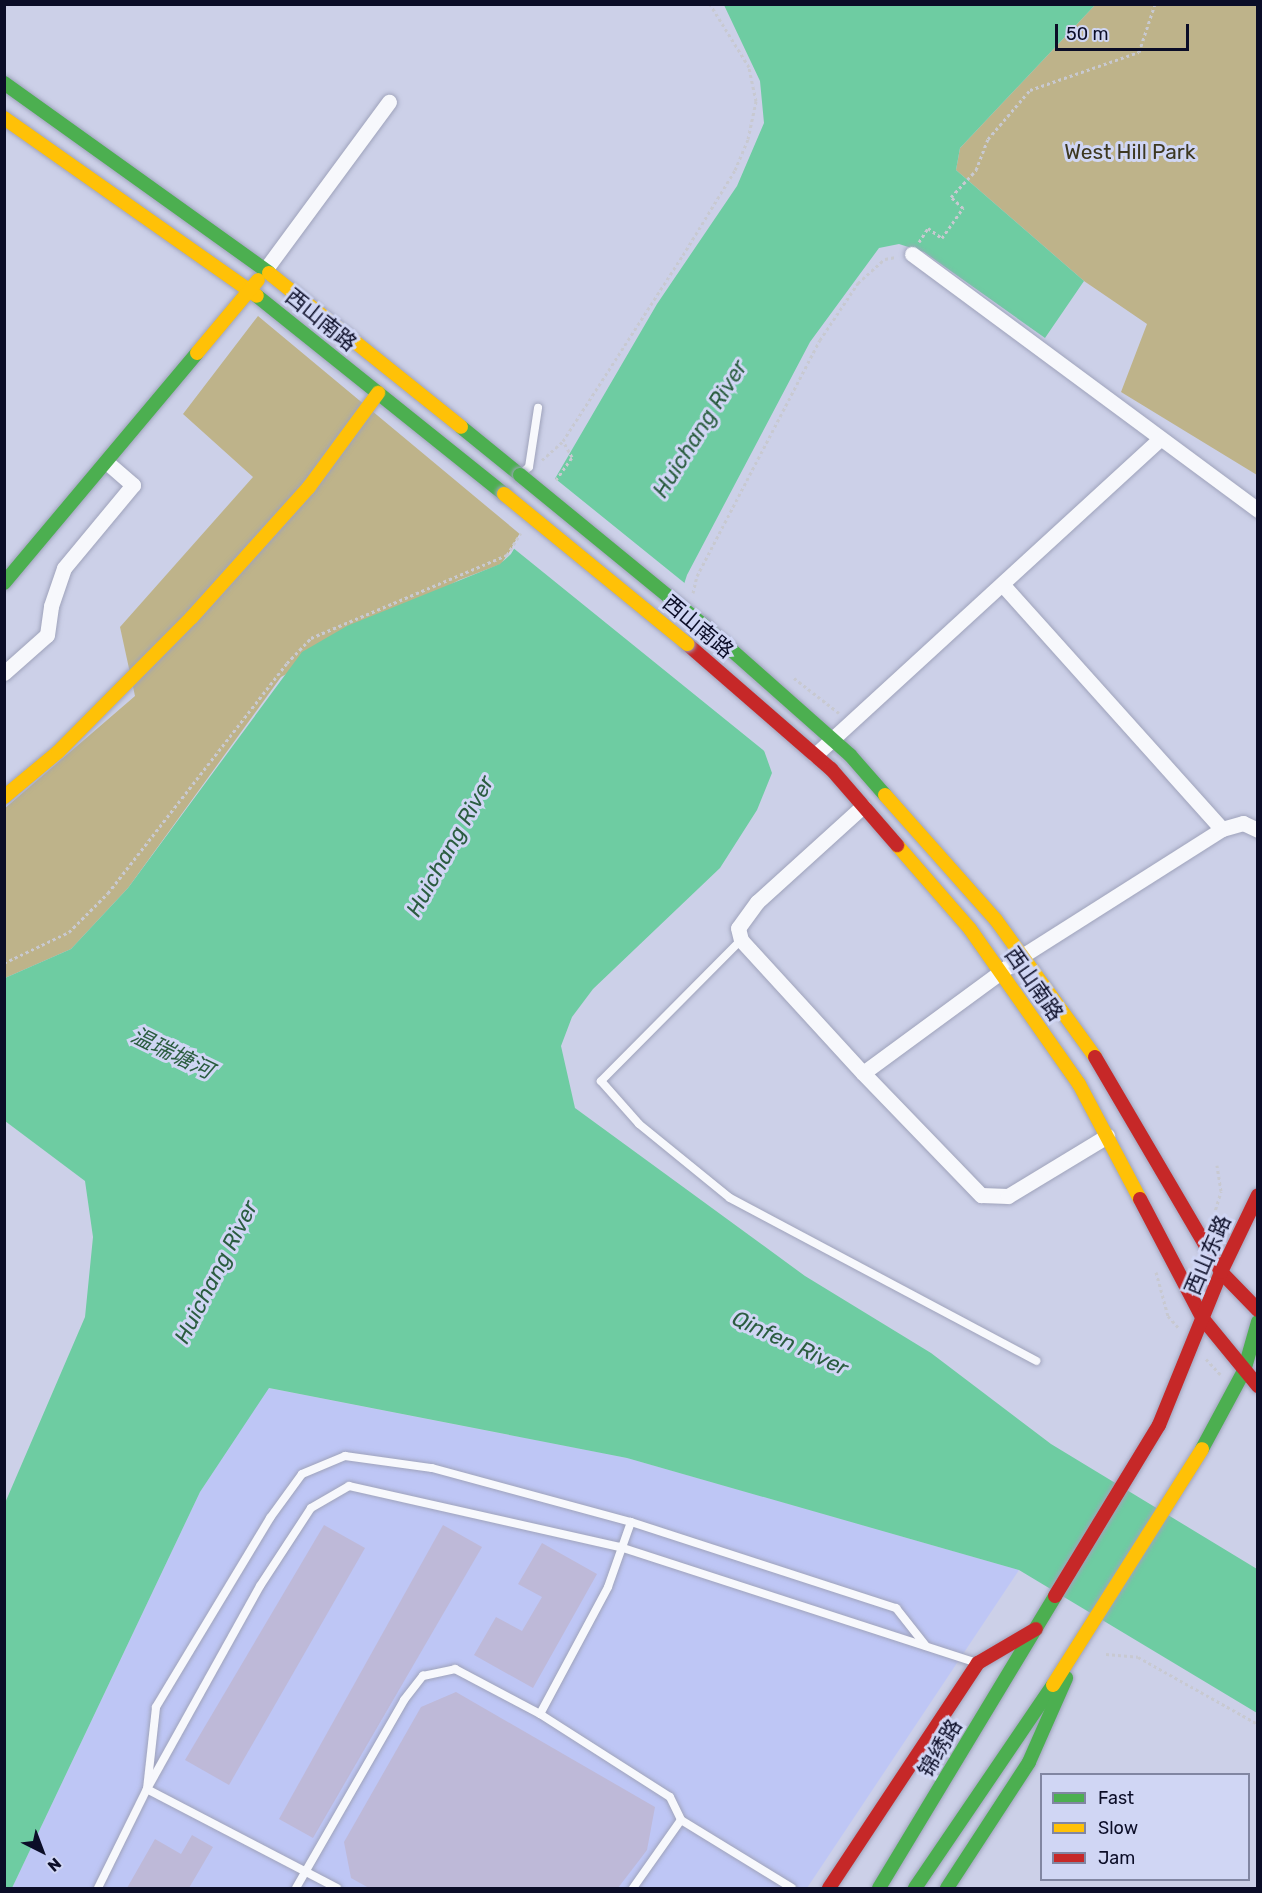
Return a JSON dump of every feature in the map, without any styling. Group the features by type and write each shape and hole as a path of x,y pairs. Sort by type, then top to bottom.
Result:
{"main road":[{"name":"西山南路","path":"4,83 265,270 524,471 832,739 988,912 1022,956 1098,1060 1221,1272 1257,1310"},
{"name":"西山南路","path":"4,118 250,290 687,644 815,755 970,928 1079,1084 1203,1319"},
{"path":"4,583 265,270"},
{"path":"4,796 58,752 192,617 309,487 378,393"},
{"name":"西山东路","path":"1257,1195 1221,1272 1203,1319 1257,1386"},
{"name":"锦绣路","path":"879,1888 1159,1425 1203,1319"},
{"path":"915,1888 1082,1642 1191,1470 1244,1371 1257,1322"},
{"path":"829,1888 978,1663 1037,1629"},
{"path":"947,1888 1029,1762 1082,1642"}],"street":[{"path":"265,270 389,102"},
{"path":"912,254 1257,510"},
{"path":"815,755 1161,439"},
{"path":"4,673 47,635 51,606 64,568 133,484 107,462"},
{"path":"1002,584 1222,829"},
{"path":"863,806 757,902 738,928 741,940 863,1073 981,1195 1008,1196 1107,1136"},
{"path":"863,1073 1022,956 1222,829 1243,823 1257,830"}],"lane":[{"path":"524,471 537,408"},
{"path":"741,940 601,1081 639,1125 730,1198 1036,1361"},
{"path":"147,1789 156,1707 270,1518 302,1474 345,1456 421,1467 631,1521 896,1608 926,1646"},
{"path":"98,1888 147,1789 260,1586 311,1508 349,1486 620,1547 978,1663"},
{"path":"540,1714 608,1587 620,1547 631,1521"},
{"path":"296,1888 404,1700 423,1676 455,1669 540,1714 670,1797 681,1820 792,1888"},
{"path":"147,1789 337,1888"},
{"path":"633,1888 681,1820"}],"path":[{"path":"563,441 572,457 554,487 524,471 548,456 563,441 735,170 748,139 756,101 749,67 710,4"},
{"path":"683,589 692,597 697,576 820,340 858,283 885,259 912,254 928,228 942,238 963,208 951,197 976,170 988,140 1030,90 1139,52 1155,4"},
{"path":"4,963 69,932 108,893 287,663 311,638 507,555 526,526"},
{"path":"785,670 849,722"},
{"path":"1216,1216 1221,1191 1217,1165"},
{"path":"1106,1654 1138,1658 1257,1724"}],"shaded area":[{"path":"268,1388 627,1458 1019,1570 807,1888 12,1888 200,1492"}],"green space":[{"name":"West Hill Park","path":"1095,5 1257,5 1257,475 1121,392 1147,324 1084,281 956,170 960,148"},
{"path":"258,316 521,535 501,564 459,580 281,677 128,888 71,949 5,978 4,809 135,696 120,627 253,477 183,414"}],"water":[{"path":"724,5 1095,5 960,148 956,170 1084,281 1045,338 924,252 899,244 879,248 810,342 687,575 674,615 675,644 692,680 761,742 772,773 757,810 720,868 593,989 572,1017 561,1046 575,1108 805,1276 931,1353 1051,1444 1257,1569 1257,1713 1019,1570 627,1458 269,1388 200,1492 12,1888 5,1888 5,1503 85,1317 93,1237 85,1181 5,1121 5,978 71,949 128,888 302,652 347,626 500,564 511,554 657,304 737,186 764,123 760,81"}],"pier":[{"path":"552,476 687,585 677,616 678,644 695,678 729,704 763,740 768,754 512,547"}],"building":[{"path":"324,1525 365,1548 229,1785 185,1760"},
{"path":"443,1525 482,1547 313,1838 279,1819"},
{"path":"542,1543 597,1574 533,1688 474,1655 496,1617 522,1631 542,1597 518,1584"},
{"path":"456,1692 655,1807 647,1850 618,1888 369,1888 351,1878 344,1842 421,1707"},
{"path":"192,1835 213,1847 189,1888 127,1888 155,1839 181,1854"}],"traffic: fast":[{"path":"4,83 269,273"},
{"path":"257,296 504,494"},
{"path":"4,583 197,353"},
{"path":"461,427 520,475"},
{"path":"520,475 703,625"},
{"path":"703,625 850,755 885,795"},
{"path":"1202,1449 1244,1371 1258,1322"},
{"path":"879,1888 1055,1596"},
{"path":"947,1888 1029,1762 1066,1678"},
{"path":"915,1888 1053,1685"}],"traffic: slow":[{"path":"4,118 257,296"},
{"path":"269,273 461,427"},
{"path":"197,353 258,280"},
{"path":"4,797 58,752 192,617 309,487 378,393"},
{"path":"504,494 687,644"},
{"path":"885,795 996,920 1095,1057"},
{"path":"897,845 970,929 1079,1084 1140,1199"},
{"path":"1053,1685 1202,1449"}],"traffic: jam":[{"path":"687,644 831,769 897,845"},
{"path":"1095,1057 1221,1272 1258,1310"},
{"path":"1055,1596 1159,1425 1221,1272 1258,1195"},
{"path":"1140,1199 1203,1319 1258,1386"},
{"path":"829,1888 978,1663 1036,1629"}],"water label":[{"name":"Huichang River","path":"700,429"},
{"name":"Huichang River","path":"450,846"},
{"name":"温瑞塘河","path":"172,1053"},
{"name":"Huichang River","path":"216,1272"},
{"name":"Qinfen River","path":"790,1343"}]}
